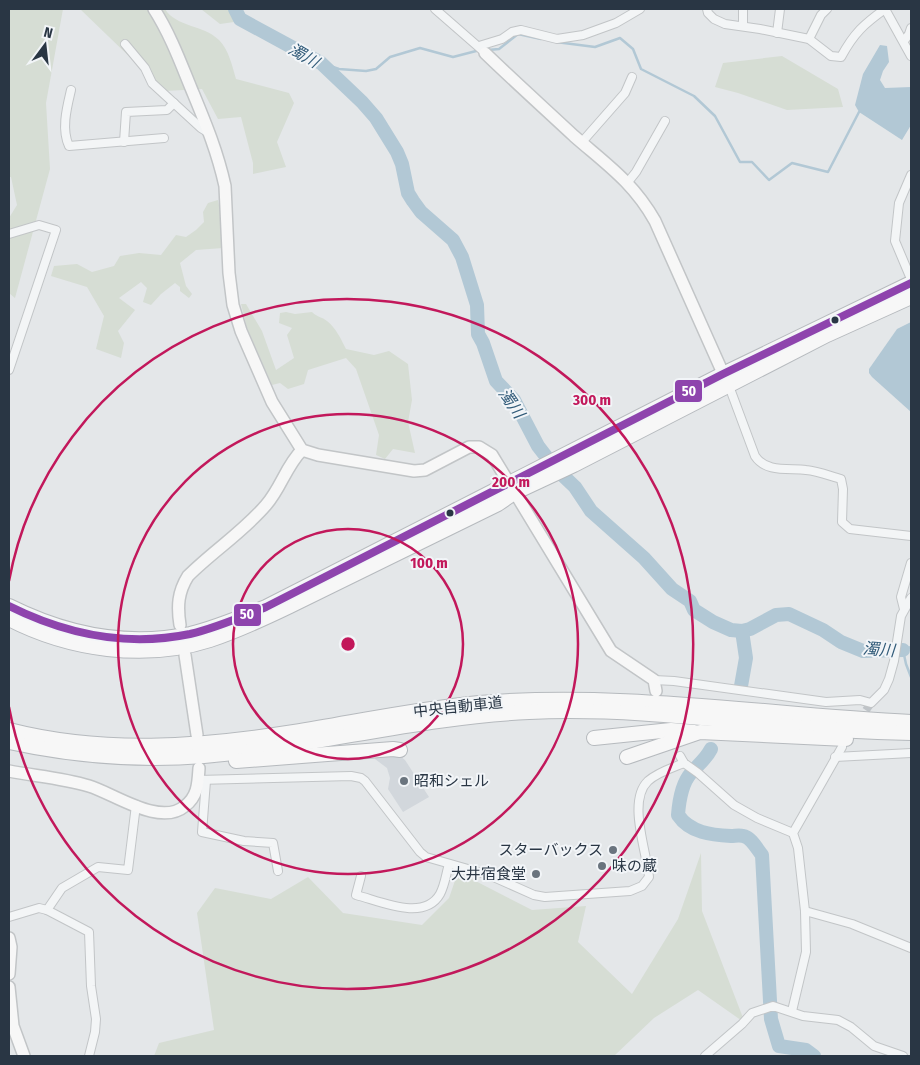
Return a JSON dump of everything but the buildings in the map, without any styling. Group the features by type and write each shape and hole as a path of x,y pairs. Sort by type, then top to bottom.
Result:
{"highway":[{"path":"9,606 51,624 77,632 131,640 189,634 222,625 266,607 571,460 911,281"},
{"path":"726,380 911,297"},
{"path":"9,619 51,636 109,649 158,650 209,640 266,618 498,504 512,489"},
{"name":"中央自動車道","path":"9,730 70,742 168,747 294,732 478,703 582,700 695,706 911,722"},
{"name":"中央自動車道","path":"9,742 30,747 117,758 169,758 204,756 427,721 509,713 565,711 636,713 790,726 911,733"},
{"path":"594,738 671,730 775,737 911,740"},
{"path":"627,756 700,732"},
{"path":"30,747 51,758 78,762 164,765 400,750"}],"street":[{"path":"154,9 174,45 210,134 225,186 229,273 233,305 241,332 272,402 302,450 318,455 414,471 425,470 469,447 479,447 492,454 611,651 655,685 674,681 826,702 860,700 871,703 884,690 889,679 901,616 911,598"},
{"path":"435,9 628,182 644,202 655,221 726,380 758,460 774,467 807,470 841,479 843,489 842,522 850,529 911,536"},
{"path":"481,49 512,32 521,30 557,39 583,35 616,23 640,9"},
{"path":"707,9 714,19 725,24 809,40 831,56 841,56 850,41 865,24 885,9 911,56"},
{"path":"743,9 743,26"},
{"path":"777,33 780,9"},
{"path":"809,40 821,15 827,9"},
{"path":"904,41 911,28"},
{"path":"125,44 145,68 152,83 210,134"},
{"path":"582,142 625,93 632,78"},
{"path":"71,90 66,110 65,138 69,146 164,138"},
{"path":"124,142 126,112 167,110 174,103"},
{"path":"628,182 636,172 665,121"},
{"path":"911,174 899,203 895,241 911,281"},
{"path":"9,234 39,225 56,230 9,370"},
{"path":"180,625 179,595 181,587 188,576 256,517 269,501 294,458 302,450"},
{"path":"904,609 901,596 911,563"},
{"path":"185,655 197,735"},
{"path":"792,1012 806,952 805,911 798,848 793,833 842,747"},
{"path":"835,757 911,753"},
{"path":"202,781 352,776 361,778 371,788 420,852 432,860 489,875 527,893 539,896 630,891 642,886 649,877 641,832 639,798 648,782 682,760 734,805 757,818 793,833"},
{"path":"198,768 202,781 202,832 244,841 273,843 278,871"},
{"path":"9,771 84,784 161,814 179,811 194,798 202,781"},
{"path":"47,910 62,888 98,867 128,870 136,805"},
{"path":"361,876 356,895 407,908 418,908 434,902 439,895 443,888 449,864"},
{"path":"9,917 39,908 47,910 89,932 91,986 96,1019 89,1056"},
{"path":"805,911 852,924 911,948"},
{"path":"9,938 11,948 9,974"},
{"path":"9,986 13,1026 24,1056"},
{"path":"705,1056 752,1013 773,1006 810,1017 838,1020 851,1027 874,1046 903,1056"}],"shaded area":[{"path":"9,9 63,9 46,103 50,169 15,298 9,293 9,218 17,205 11,177 9,177"},
{"path":"80,9 165,9 176,19 206,31 219,40 228,53 236,79 289,93 294,103 277,142 286,167 253,174 253,163 241,117 218,119 202,89 165,91"},
{"path":"201,9 230,9 234,22 220,24"},
{"path":"782,56 838,89 843,107 787,110 715,87 723,63"},
{"path":"218,200 222,221 223,248 196,250 180,263 186,286 192,294 189,298 180,291 180,287 175,283 151,305 143,302 147,288 141,282 119,298 135,310 118,331 124,343 121,358 96,349 104,316 87,287 51,276 54,266 77,264 92,272 114,266 120,256 139,253 161,255 176,235 186,237 196,230 204,222 203,212 208,203"},
{"path":"241,304 246,304 262,331 276,370 294,358 287,335 292,328 279,323 280,313 286,312 295,314 312,312 325,320 336,330 346,349 374,355 389,351 408,364 412,400 408,422 415,453 393,449 385,459 376,455 379,435 356,369 346,358 308,370 304,384 288,389 280,383 272,385 247,328"},
{"name":"昭和シェル","path":"374,754 397,754 405,760 429,797 403,812 388,789 390,778 387,768 375,759"},
{"path":"701,853 702,911 745,1023 698,990 654,1018 614,1056 154,1056 159,1043 214,1030 197,913 215,888 271,899 308,877 343,913 422,925 449,898 458,872 532,910 586,906 578,942 632,994 678,919"}],"water":[{"path":"880,45 887,46 889,62 880,80 885,88 911,87 911,125 902,140 859,112 855,105 863,74"},
{"path":"911,322 911,412 872,377 869,369 897,329"}],"waterway":[{"name":"濁川","path":"235,9 240,19 321,63 376,118 397,152 402,164 408,193 421,212 453,240 462,257 477,305 478,334 496,381 514,400 538,446 555,468 575,487 591,511 644,558 672,589 690,601 694,610 713,622 731,630 742,631 750,629 776,615 789,614 823,630 841,642 863,651 903,650"},
{"path":"488,50 499,49 518,34 541,39"},
{"path":"556,42 595,47 620,38 633,49 641,69 694,96 715,116 740,162 752,162 769,180 792,163 828,172 859,112"},
{"path":"321,63 339,69 366,71 376,69 390,57 420,48 453,57 480,50"},
{"path":"741,686 746,658 742,631"},
{"path":"911,647 903,650 911,677"},
{"path":"711,749 685,782 678,815 689,826 702,832 746,837 762,855 771,1019 779,1046 806,1050 814,1056"}],"tunnel":[{"path":"859,720 871,703"}],"transit line":[{"name":"50","path":"9,606 52,624 74,631 97,635 143,639 166,638 200,632 266,607 723,374 911,283"}],"place":[{"name":"昭和シェル","path":"404,781"},
{"name":"スターバックス","path":"613,850"},
{"name":"味の蔵","path":"602,866"},
{"name":"大井宿食堂","path":"536,874"}]}
